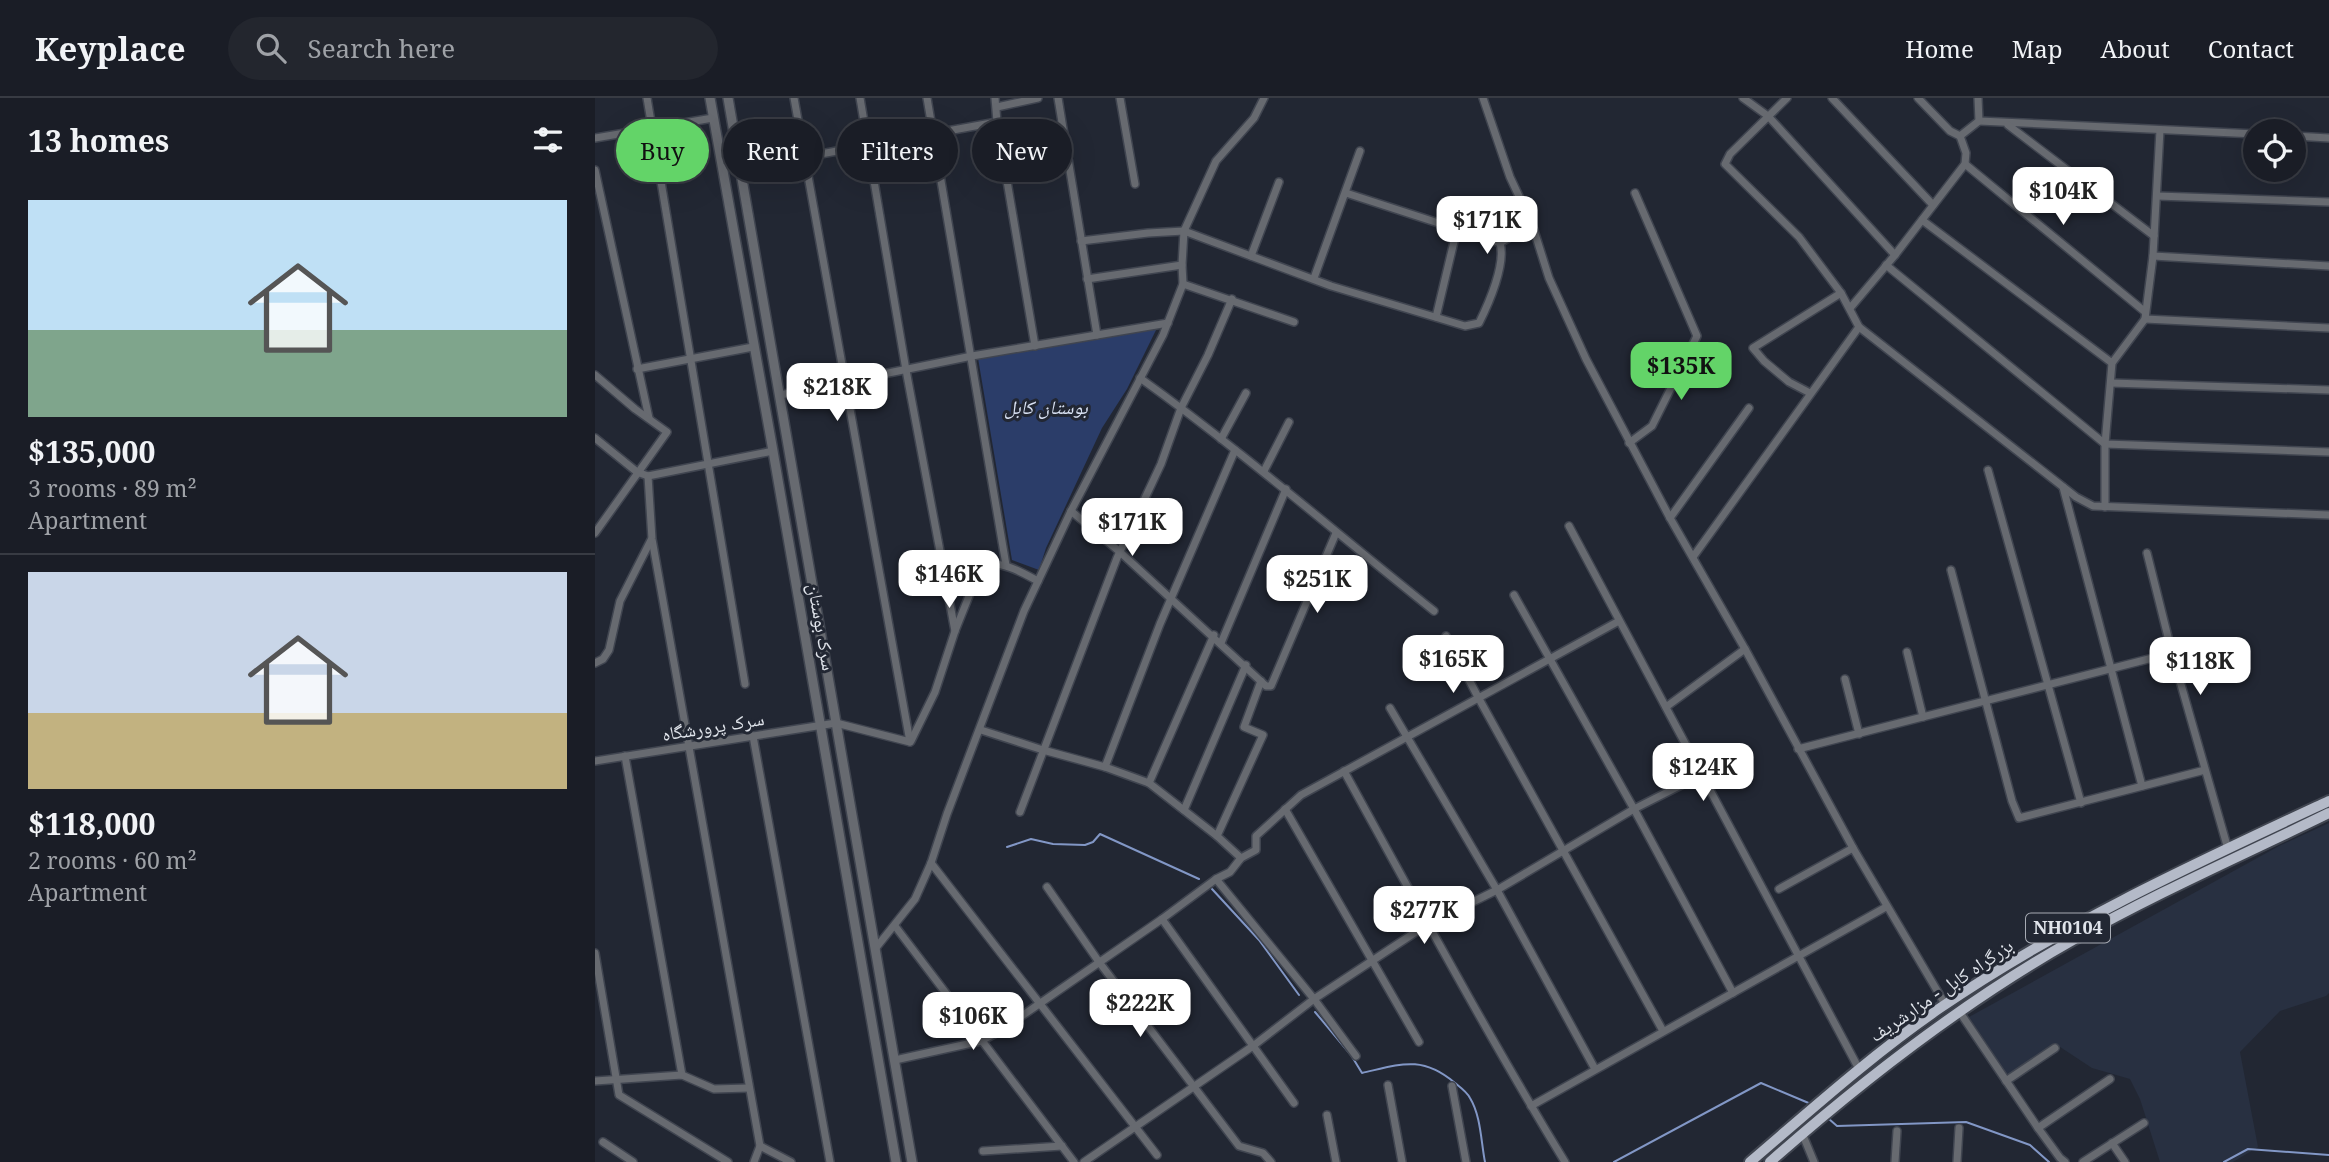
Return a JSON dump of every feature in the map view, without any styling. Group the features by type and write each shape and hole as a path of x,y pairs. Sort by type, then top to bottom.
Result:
{"highway":[{"name":"بزرگراه کابل - مزارشریف","path":"1750,1162 1862,1066 1941,1007 2058,934 2178,885 2329,801"},
{"name":"بزرگراه کابل - مزارشریف","path":"1802,1133 1944,1021 2124,907 2228,849 2329,813"},
{"path":"1941,1007 1944,1021"},
{"path":"1862,1066 1874,1074"},
{"name":"NH0104","path":"1770,1162 1802,1133"}],"street":[{"path":"646,98 651,119"},
{"name":"سرک بوستان","path":"710,98 896,1162"},
{"name":"سرک بوستان","path":"728,98 912,1162"},
{"path":"794,98 798,119"},
{"path":"860,98 863,119"},
{"path":"927,98 931,119"},
{"path":"996,102 1038,98"},
{"path":"1058,98 1097,335"},
{"path":"1120,98 1135,184"},
{"path":"875,949 915,899 1038,581 1168,323 1183,284 1181,265 1184,231 1216,161 1254,118 1264,98"},
{"path":"1483,98 1510,177 1532,224 1549,278 1586,359 1670,518 1941,1007"},
{"path":"1743,98 1767,116 1895,255"},
{"path":"1787,98 1730,155 1725,164 1799,237 1842,293 1859,327 2075,498 2093,506 2105,507 2329,515"},
{"path":"1832,98 1933,205"},
{"path":"1851,307 1965,164 1966,153 1960,136 1950,131 1918,98"},
{"path":"1978,98 1979,121"},
{"path":"708,119 713,118"},
{"path":"1960,136 1979,121 2243,133"},
{"path":"2008,124 2154,236"},
{"path":"2105,507 2105,444 2112,363 2145,315 2153,256 2160,130"},
{"path":"595,138 616,135"},
{"path":"2306,137 2329,138"},
{"path":"1314,278 1360,152"},
{"path":"1965,164 2145,315 2329,328"},
{"path":"595,170 649,418"},
{"path":"662,182 745,684"},
{"path":"808,182 910,742"},
{"path":"874,182 955,631"},
{"path":"942,182 1006,565"},
{"path":"1007,182 1035,346"},
{"path":"1251,256 1279,182"},
{"path":"1346,193 1500,243 1532,224"},
{"path":"1629,443 1652,426 1697,336 1636,193"},
{"path":"2157,196 2329,202"},
{"path":"1922,220 2112,363"},
{"path":"1436,317 1457,229"},
{"path":"1081,241 1184,231 1314,278 1465,326 1479,323 1489,302 1501,253 1500,243"},
{"path":"2153,256 2329,266"},
{"path":"1087,279 1181,265"},
{"path":"1887,265 2105,444 2329,452"},
{"path":"1183,284 1294,322"},
{"path":"1810,394 1789,382 1753,348 1842,293"},
{"path":"1020,812 1120,552 1161,464 1181,408 1232,299"},
{"path":"781,395 972,356 1168,323"},
{"path":"1693,557 1859,327"},
{"path":"637,369 753,347"},
{"path":"595,375 667,432 596,528"},
{"path":"1140,378 1264,471 1434,611"},
{"path":"761,382 778,379"},
{"path":"2111,383 2329,390"},
{"path":"1221,439 1246,393"},
{"path":"1670,518 1749,408"},
{"path":"1264,471 1289,422"},
{"path":"595,438 637,472 648,476 773,451"},
{"path":"1105,767 1160,624 1235,450"},
{"path":"1988,470 2081,803"},
{"path":"648,476 652,539 760,1146 754,1162"},
{"path":"2063,486 2142,786"},
{"path":"1221,643 1286,489"},
{"path":"1071,511 1214,635 1266,685 1271,686 1336,533"},
{"path":"1569,526 1800,957 1862,1066"},
{"path":"595,663 610,650 619,601 652,539"},
{"path":"2147,553 2172,653 2228,849"},
{"path":"910,742 935,692 979,571 985,564 1006,565 1038,581"},
{"path":"1951,570 2019,818 2205,770"},
{"path":"1514,595 1733,993"},
{"path":"895,1060 981,1041 1000,1031 1216,879 1230,872 1241,858 1256,850 1256,836 1301,795 1619,621"},
{"path":"1149,783 1214,635"},
{"path":"1446,636 1663,1031"},
{"path":"1666,707 1745,649"},
{"path":"1907,652 1923,717"},
{"path":"1798,749 2046,683 2172,653"},
{"path":"1184,810 1246,665"},
{"path":"1845,679 1859,733"},
{"path":"1217,836 1263,735 1244,727 1262,681"},
{"path":"1391,708 1497,890 1595,1069"},
{"path":"836,723 910,742"},
{"name":"سرک پرورشگاه","path":"595,761 836,723"},
{"path":"981,730 1149,783 1241,858"},
{"path":"753,736 830,1162"},
{"path":"625,756 682,1075"},
{"path":"1344,771 1428,925 1565,1162"},
{"path":"1084,1162 1253,1046 1314,999 1428,925 1497,890 1634,809 1703,774"},
{"path":"1285,809 1419,1042"},
{"path":"1779,889 1853,848"},
{"path":"931,863 1157,1155"},
{"path":"1216,879 1314,999 1356,1056"},
{"path":"1047,887 1099,962 1239,1146 1263,1153 1271,1162"},
{"path":"1531,1106 1885,907"},
{"path":"1162,919 1294,1103"},
{"path":"895,926 1074,1162"},
{"path":"595,953 619,1096 729,1162"},
{"path":"1959,1012 2038,1128 2065,1162"},
{"path":"2006,1081 2055,1048"},
{"path":"595,1081 682,1075 714,1089 749,1088"},
{"path":"2038,1128 2110,1079"},
{"path":"1388,1085 1402,1162"},
{"path":"1452,1086 1466,1162"},
{"path":"1327,1115 1336,1162"},
{"path":"2084,1162 2144,1123"},
{"path":"1957,1162 1959,1128"},
{"path":"1895,1162 1897,1131"},
{"path":"1802,1133 1814,1162"},
{"path":"603,1142 633,1162"},
{"path":"2112,1143 2126,1162"},
{"path":"760,1146 791,1162"},
{"path":"983,1152 1062,1146"}],"shaded area":[{"path":"2329,823 2329,993 2280,1011 2240,1052 2258,1147 2233,1162 2160,1162 2140,1099 2130,1079 2092,1068 2054,1043 2009,1078 1969,1017 2279,846"}],"green space":[{"name":"بوستان کابل","path":"1158,326 1127,389 1102,428 1046,548 1039,570 1012,560 978,358"}],"waterway":[{"path":"1007,847 1031,839 1053,844 1085,845 1093,842 1100,834 1199,879"},
{"path":"1212,889 1259,940 1299,995"},
{"path":"1315,1012 1351,1055 1362,1073 1400,1065 1421,1065 1443,1074 1463,1090 1470,1098 1476,1113 1485,1162"},
{"path":"1614,1162 1761,1083 1811,1104"},
{"path":"1829,1119 1837,1126 1966,1122 2030,1145 2049,1162"},
{"path":"2224,1162 2248,1149 2329,1155"}]}
